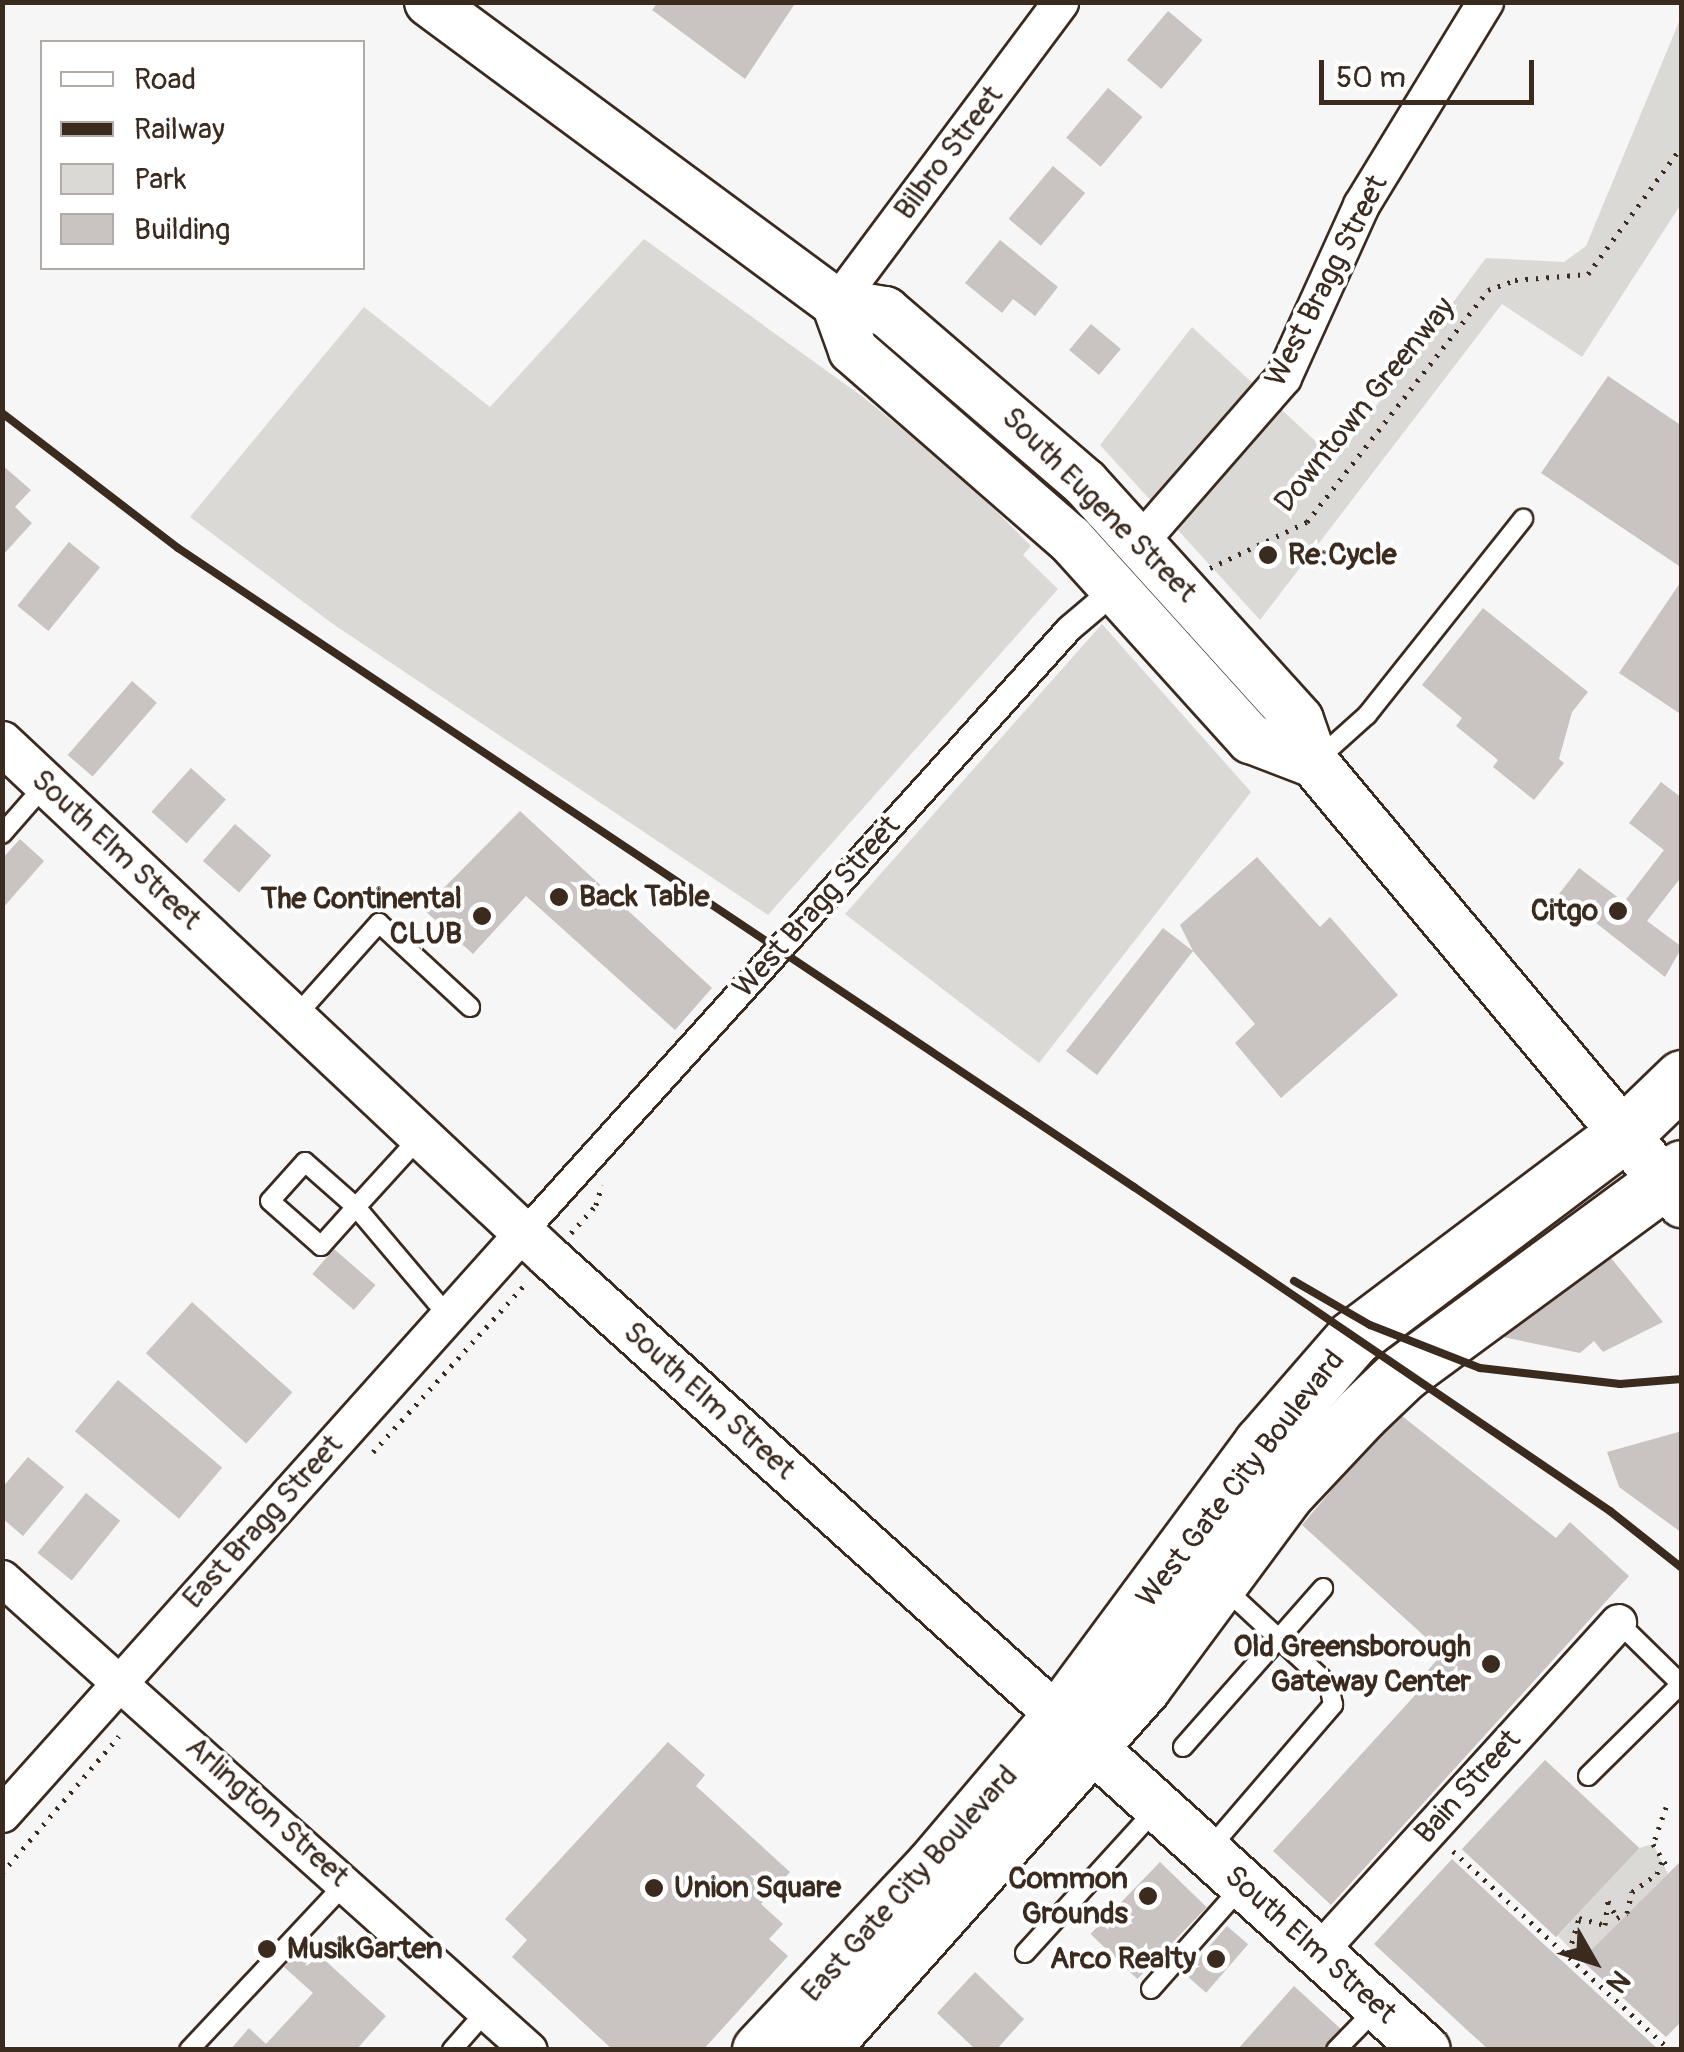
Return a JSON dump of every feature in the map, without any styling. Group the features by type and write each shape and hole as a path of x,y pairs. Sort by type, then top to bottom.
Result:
{"main road":[{"name":"South Eugene Street","path":"429,2 836,303 885,311 1021,424 1141,540 1299,720 1314,763 1625,1133 1676,1184"},
{"name":"South Eugene Street","path":"836,303 853,350 1000,472 1116,588 1251,739 1314,763"},
{"name":"West Gate City Boulevard","path":"1075,1732 1228,1486 1353,1338 1625,1133 1682,1078"},
{"name":"West Gate City Boulevard","path":"1075,1732 1218,1584 1285,1494 1403,1373 1676,1184"},
{"name":"South Elm Street","path":"1075,1732 1426,2050"},
{"name":"East Gate City Boulevard","path":"760,2050 932,1867 1075,1732"},
{"name":"East Gate City Boulevard","path":"819,2050 1075,1732"}],"street":[{"name":"Bilbro Street","path":"836,303 1060,2"},
{"name":"West Bragg Street","path":"1141,540 1284,377 1360,205 1485,2"},
{"name":"West Bragg Street","path":"524,1232 1069,628 1116,588"},
{"name":"South Elm Street","path":"2,743 524,1232 1075,1732"},
{"name":"East Bragg Street","path":"2,1814 524,1232"},
{"name":"Arlington Street","path":"2,1578 488,2009 529,2050"},
{"name":"Bain Street","path":"1318,1952 1618,1622"}],"lane":[{"path":"1314,763 1367,715 1523,518"},
{"path":"2,834 46,784"},
{"path":"294,1017 379,923 470,1007"},
{"path":"421,1136 356,1207 321,1246 270,1202 305,1162 356,1207 448,1316"},
{"path":"1207,1852 1333,1705 1329,1684 1218,1584"},
{"path":"1183,1748 1323,1588"},
{"path":"1588,1776 1681,1684 1618,1622"},
{"path":"1025,1953 1158,1807"},
{"path":"189,2050 346,1882"},
{"path":"1151,1988 1243,1884"},
{"path":"1336,2050 1378,2006"},
{"path":"452,2050 488,2009"}],"path":[{"name":"Downtown Greenway","path":"1186,591 1224,557 1281,539 1307,522 1488,290 1515,280 1588,274 1682,146"},
{"path":"1666,1806 1653,1831 1662,1861 1670,1870"},
{"path":"1453,1851 1569,1953 1670,2050"},
{"path":"1569,1953 1578,1918 1606,1925 1608,1902 1617,1918 1627,1914 1632,1892 1657,1874 1662,1861"}],"green space":[{"path":"1681,17 1681,204 1582,357 1502,304 1260,620 1100,445 1192,327 1336,460 1486,258 1564,262 1586,246"},
{"path":"644,239 863,397 963,478 1031,546 1023,555 1058,589 768,915 333,624 190,517 364,307 490,407"},
{"path":"1102,624 1251,792 1039,1063 845,914"},
{"path":"1653,1844 1668,1874 1581,1960 1558,1936 1639,1848"}],"building":[{"path":"658,2 796,2 745,79 652,10"},
{"path":"1168,11 1202,40 1161,89 1127,60"},
{"path":"1108,88 1142,117 1101,167 1066,138"},
{"path":"1053,166 1085,193 1041,246 1009,219"},
{"path":"1000,240 1058,287 1035,316 1013,299 1002,313 965,283"},
{"path":"1091,324 1121,349 1099,375 1069,350"},
{"path":"1608,376 1682,426 1682,568 1541,473"},
{"path":"2,465 31,490 15,507 32,523 2,556"},
{"path":"69,542 100,567 48,631 17,606"},
{"path":"1682,580 1682,715 1619,673"},
{"path":"1483,608 1588,692 1572,712 1559,759 1564,763 1534,800 1493,767 1498,760 1456,726 1462,718 1422,685"},
{"path":"132,681 157,703 93,777 68,755"},
{"path":"191,768 226,799 186,843 152,812"},
{"name":"Citgo","path":"1661,782 1682,798 1682,876 1647,921 1682,947 1665,977 1559,894 1579,868 1624,902 1664,850 1629,823"},
{"path":"520,811 712,988 675,1030 526,896 473,954 423,909"},
{"path":"235,824 271,855 239,892 203,861"},
{"path":"20,839 44,861 2,909 2,859"},
{"path":"1257,857 1320,927 1330,917 1398,995 1281,1098 1235,1043 1255,1024 1193,951 1180,925"},
{"path":"1163,928 1193,951 1097,1075 1066,1051"},
{"path":"334,1249 376,1285 354,1310 312,1274"},
{"path":"1607,1253 1663,1322 1603,1352 1594,1341 1580,1353 1498,1336"},
{"path":"192,1302 292,1392 246,1444 146,1353"},
{"path":"118,1380 222,1467 179,1519 75,1431"},
{"name":"Old Greensborough Gateway Center","path":"1397,1412 1556,1538 1570,1522 1629,1576 1331,1905 1273,1851 1428,1681 1423,1676 1443,1653 1302,1525"},
{"path":"1682,1431 1682,1533 1619,1487 1607,1452"},
{"path":"28,1457 64,1487 23,1536 2,1518 2,1488"},
{"path":"86,1493 120,1521 72,1581 38,1553"},
{"name":"Union Square","path":"668,1742 705,1775 696,1786 790,1872 761,1904 783,1924 769,1939 788,1956 703,2050 613,2050 512,1957 527,1940 505,1919"},
{"path":"1545,1760 1639,1848 1556,1937 1462,1849"},
{"path":"1452,1859 1659,2050 1489,2050 1467,2030 1374,1944"},
{"path":"1682,1860 1682,2021 1666,2037 1581,1960"},
{"path":"1160,1862 1207,1907 1137,1979 1091,1934"},
{"name":"Arco Realty","path":"1227,1926 1248,1944 1206,1993 1185,1974"},
{"name":"MusikGarten","path":"306,1943 386,2016 356,2050 230,2050 249,2028 266,2044 313,1993 284,1967"},
{"path":"975,1972 1024,2019 996,2050 976,2050 937,2013"},
{"path":"1294,1986 1343,2031 1326,2050 1237,2050"}],"railway":[{"path":"2,413 178,548 1134,1187 1610,1511 1682,1568"},
{"path":"1294,1281 1370,1325 1480,1368 1620,1384 1682,1379"}],"place":[{"name":"Re:Cycle","path":"1268,555"},
{"name":"Back Table","path":"559,897"},
{"name":"Citgo","path":"1618,911"},
{"name":"The Continental CLUB","path":"482,916"},
{"name":"Old Greensborough Gateway Center","path":"1491,1664"},
{"name":"Union Square","path":"654,1888"},
{"name":"Common Grounds","path":"1148,1896"},
{"name":"MusikGarten","path":"267,1949"},
{"name":"Arco Realty","path":"1216,1959"}]}
